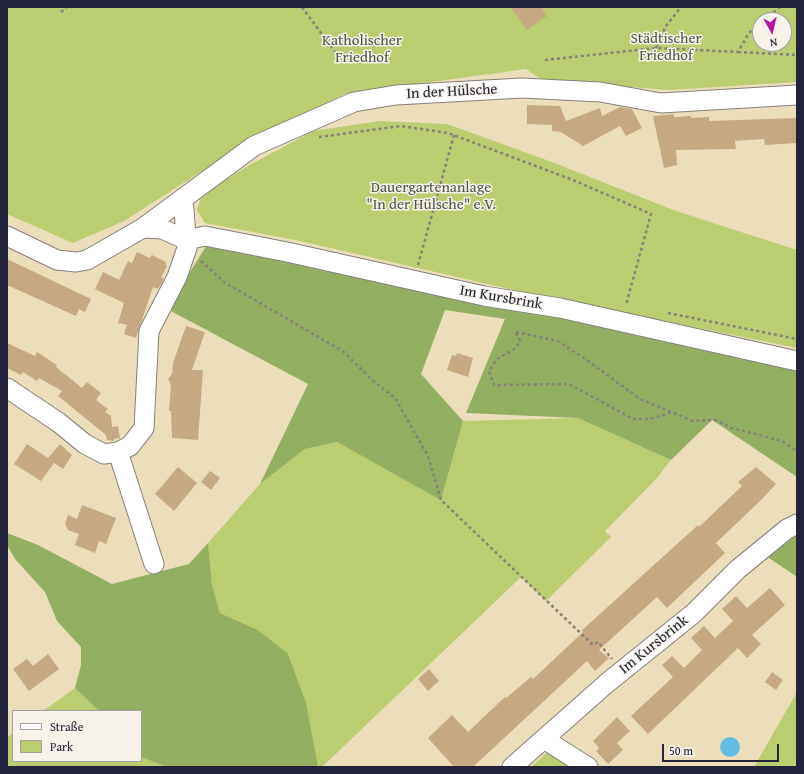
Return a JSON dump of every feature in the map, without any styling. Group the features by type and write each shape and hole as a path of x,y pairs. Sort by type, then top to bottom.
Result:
{"street":[{"name":"In der Hülsche","path":"7,236 57,260 76,262 87,260 143,228 254,146 354,102 396,95 522,88 600,92 661,103 797,95"},
{"path":"7,388 58,422 85,444 104,454 118,452 130,446 144,428 149,331 177,277 187,244 183,198"},
{"path":"143,228 162,229 187,244"},
{"name":"Im Kursbrink","path":"187,244 205,236 414,279 484,296 560,308 624,313 797,361"},
{"path":"118,452 154,564"},
{"name":"Im Kursbrink","path":"512,767 622,671 694,612 738,569 787,530 797,524"},
{"path":"544,739 588,767"}],"path":[{"path":"61,12 67,7"},
{"path":"302,7 338,56"},
{"path":"656,48 666,26 681,7"},
{"path":"738,52 752,30"},
{"path":"545,60 656,48 797,55"},
{"path":"316,138 401,126 454,135 573,180 651,214 624,313"},
{"path":"414,279 454,135"},
{"path":"187,244 224,282 344,352 373,381 395,398 428,456 441,500 593,645 598,642 622,671"},
{"path":"624,313 634,306"},
{"path":"665,312 797,339"},
{"path":"673,412 650,419 633,419 569,384 494,385 489,371 497,359 516,348 520,341 516,332 558,341 640,399 673,412 692,421 715,420 732,428 782,442 797,451"}],"green space":[{"path":"7,7 797,7 797,82 669,90 542,80 526,69 345,94 260,134 124,221 73,243 7,214"},
{"name":"Dauergartenanlage \"In der Hülsche\" e.V.","path":"380,121 447,124 552,162 676,211 797,250 797,348 531,294 300,241 205,223 197,210 201,198 213,188 246,167 313,131"},
{"path":"208,243 636,328 797,367 797,477 712,420 671,460 578,418 466,413 505,319 445,310 421,374 463,421 441,500 337,442 305,449 260,484 308,384 167,309"},
{"path":"578,418 671,460 656,479 605,531 611,537 546,601 521,577 322,767 318,767 312,740 258,630 220,613 212,585 208,543 260,484 305,449 337,442 441,499 463,421"},
{"path":"797,522 797,577 766,556"},
{"path":"7,533 38,545 112,584 189,564 208,543 212,585 220,613 258,630 288,654 306,703 318,767 167,767 142,757 142,710 98,710 75,688 81,665 81,647 57,621 45,592 15,559 7,545"},
{"path":"75,688 98,710 44,710"},
{"path":"797,692 797,767 754,767"},
{"path":"12,734 12,762 142,762 142,757 167,767 7,767 7,738"},
{"path":"548,752 572,767 531,767"}],"water":[{"path":"730,737 737,740 740,747 737,754 730,757 723,754 720,747 723,740"}],"building":[{"path":"510,7 541,7 547,16 527,30"},
{"path":"527,105 560,106 566,121 600,108 602,116 620,107 632,109 642,128 626,136 620,126 583,146 561,132 552,131 552,125 527,124"},
{"path":"674,114 674,117 709,117 709,121 797,118 797,143 765,145 764,139 735,141 736,149 676,150 677,165 664,168 653,116"},
{"path":"137,252 150,258 152,255 166,262 165,264 167,266 161,277 164,279 158,289 153,287 136,338 124,334 127,325 118,323 124,303 95,289 103,272 119,280 128,261 132,263"},
{"path":"7,259 91,299 85,312 79,309 76,316 7,285"},
{"path":"186,326 205,332 192,370 203,370 198,440 172,438 171,411 169,411 171,385 168,379 172,374 173,363"},
{"path":"7,343 35,356 37,352 57,365 56,367 82,388 87,382 101,393 96,400 108,409 105,412 111,416 112,427 118,426 120,438 114,439 114,441 107,440 106,435 58,396 62,391 39,378 37,381 23,372 21,375 7,368"},
{"path":"457,353 473,358 468,377 447,370 452,355 456,356"},
{"path":"27,444 48,458 60,444 72,455 63,469 54,463 41,481 14,464"},
{"path":"178,467 197,483 174,511 155,494"},
{"path":"756,467 776,484 716,543 725,553 667,608 657,597 599,650 609,658 595,671 587,661 473,767 454,767 428,738 452,715 468,732 505,697 506,698 531,677 533,679 583,632 582,630 698,525 699,527 742,486 738,482"},
{"path":"210,471 220,478 211,490 201,482"},
{"path":"82,505 116,518 106,544 99,541 95,553 75,545 79,534 68,530 65,524 68,515 77,519"},
{"path":"770,588 785,605 752,635 761,644 747,658 738,648 648,734 631,716 673,677 662,665 672,656 684,668 702,650 691,638 704,626 715,638 733,621 722,609 736,596 747,608"},
{"path":"48,654 59,669 29,691 13,669 27,659 33,666"},
{"path":"429,669 439,681 428,691 418,679"},
{"path":"772,672 783,680 776,690 765,682"},
{"path":"617,717 630,731 617,743 623,750 608,764 596,751 599,748 593,741"}],"park label":[{"name":"Städtischer Friedhof","path":"666,48"},
{"name":"Katholischer Friedhof","path":"362,50"}]}
